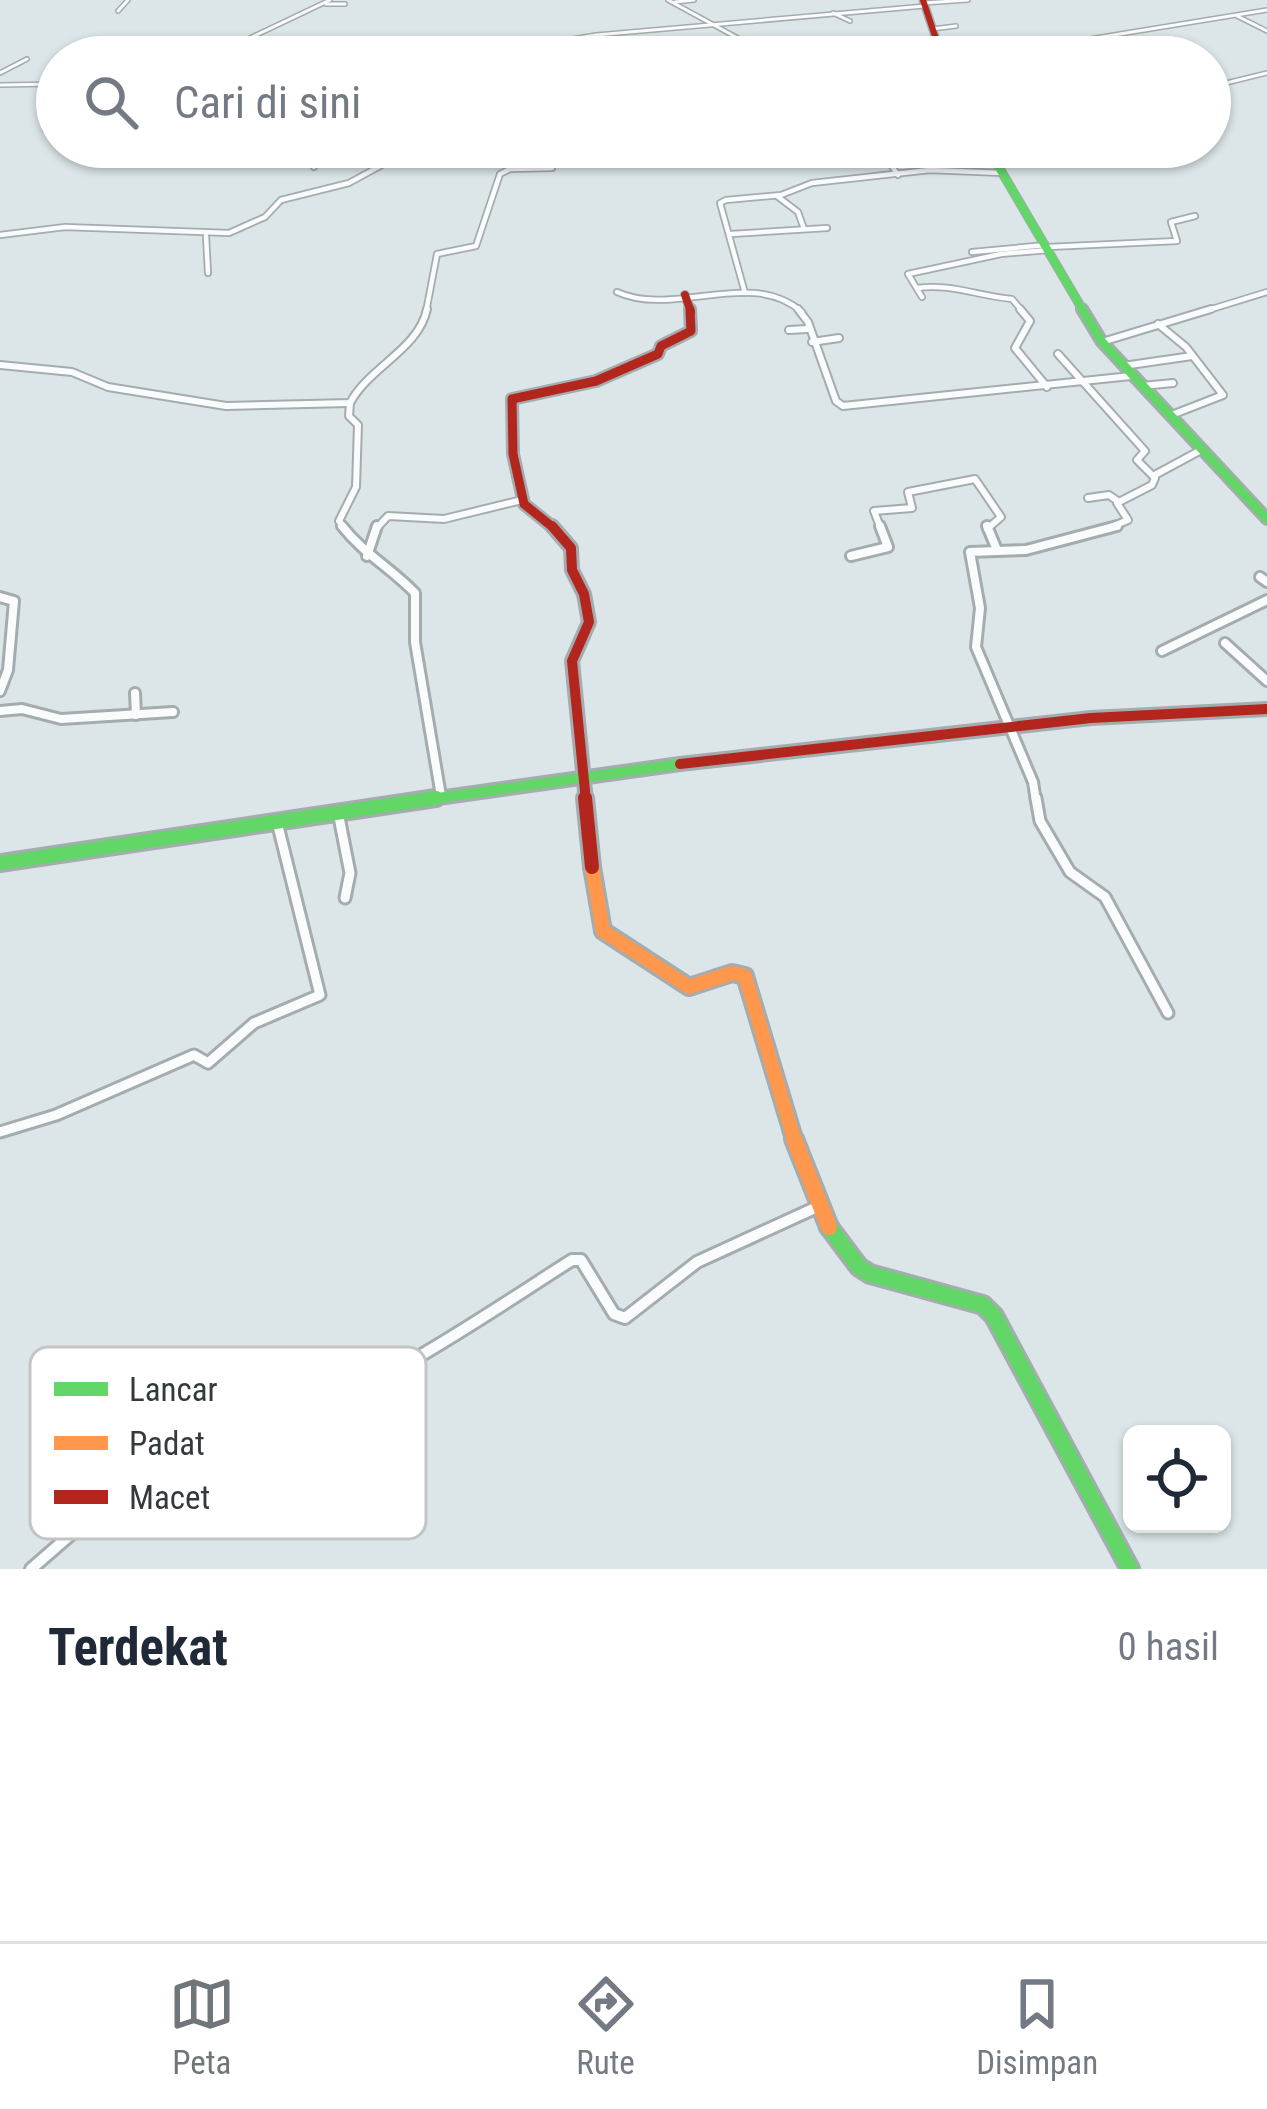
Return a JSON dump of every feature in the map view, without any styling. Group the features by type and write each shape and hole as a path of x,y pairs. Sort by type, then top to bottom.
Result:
{"main road":[{"path":"924,3 935,36"},
{"path":"1000,168 1102,341 1267,519"},
{"path":"685,295 693,319 691,331 661,346 658,354 596,381 512,399 512,454 522,500 571,548 572,570 584,594 586,635 572,662 594,892 603,931 689,987 732,974 745,976 800,1155 820,1206 859,1267 983,1305 994,1316 1130,1569"},
{"path":"0,863 340,817 586,774 1010,727 1267,709"}],"street":[{"path":"118,11 128,0"},
{"path":"671,1 694,0"},
{"path":"610,36 968,0"},
{"path":"671,1 703,24"},
{"path":"252,36 327,2 345,4"},
{"path":"824,8 850,21"},
{"path":"1116,36 1267,10"},
{"path":"1236,15 1267,31"},
{"path":"1223,17 1234,23"},
{"path":"692,20 730,36"},
{"path":"932,29 956,26"},
{"path":"670,28 676,36"},
{"path":"0,73 27,59"},
{"path":"1231,81 1267,73"},
{"path":"0,85 36,84"},
{"path":"272,206 349,182 376,168"},
{"path":"442,798 415,642 415,593 394,571 367,556 339,520 356,487 358,423 349,416 350,404 359,386 422,328 437,254 476,246 490,223 489,202 500,175 510,170 553,168"},
{"path":"894,168 898,175"},
{"path":"745,293 720,203 777,196 812,183 930,170 1003,173"},
{"path":"0,235 96,226 206,236 242,230 265,217 273,193"},
{"path":"777,196 798,212 804,229"},
{"path":"972,252 1177,242 1172,220 1195,216"},
{"path":"731,234 827,228"},
{"path":"206,236 208,273"},
{"path":"922,297 907,275 1048,248"},
{"path":"925,272 976,296 1003,295 1019,305 1030,321 1015,348 1047,386"},
{"path":"917,288 945,284"},
{"path":"617,292 633,302 745,293 795,305 804,313 836,401 843,406 1132,376 1192,356"},
{"path":"1102,341 1267,292"},
{"path":"1157,323 1190,348 1222,396 1169,416"},
{"path":"789,330 807,329"},
{"path":"812,342 839,338"},
{"path":"1058,354 1145,451 1137,460 1153,476"},
{"path":"0,365 72,372 108,387 226,406 350,404"},
{"path":"1132,376 1173,383"},
{"path":"1153,476 1201,450"},
{"path":"1118,502 1152,485 1153,476"},
{"path":"851,556 888,547 874,512 912,508 908,492 975,479 1000,517 986,526 997,550"},
{"path":"1088,498 1109,495 1128,520 1026,550 970,553 980,608 975,642 1033,782 1040,821 1070,872 1110,905 1168,1013"},
{"path":"367,556 378,524 388,516 444,519 522,500"},
{"path":"0,597 14,601 8,670 0,691"},
{"path":"1162,651 1267,600"},
{"path":"1225,643 1267,680"},
{"path":"135,693 136,715"},
{"path":"0,711 22,710 61,719 173,712"},
{"path":"340,817 350,873 345,898"},
{"path":"0,1132 56,1115 194,1054 208,1063 254,1023 320,995 278,825"},
{"path":"426,1351 572,1260 580,1260 614,1314 625,1318 697,1262 820,1206"},
{"path":"31,1569 66,1539"}],"traffic: fast":[{"path":"999,168 1102,342 1267,519"},
{"path":"0,863 680,764"},
{"path":"829,1227 859,1267 870,1274 983,1305 994,1316 1130,1569"}],"traffic: slow":[{"path":"592,867 603,931 689,987 732,973 745,976 804,1171 829,1227"}],"traffic: jam":[{"path":"923,0 935,36"},
{"path":"592,867 572,661 589,622 584,594 572,570 571,548 553,526 524,504 513,454 512,399 596,381 658,354 661,346 691,331 693,319 685,295"},
{"path":"680,764 1091,718 1267,709"}]}
